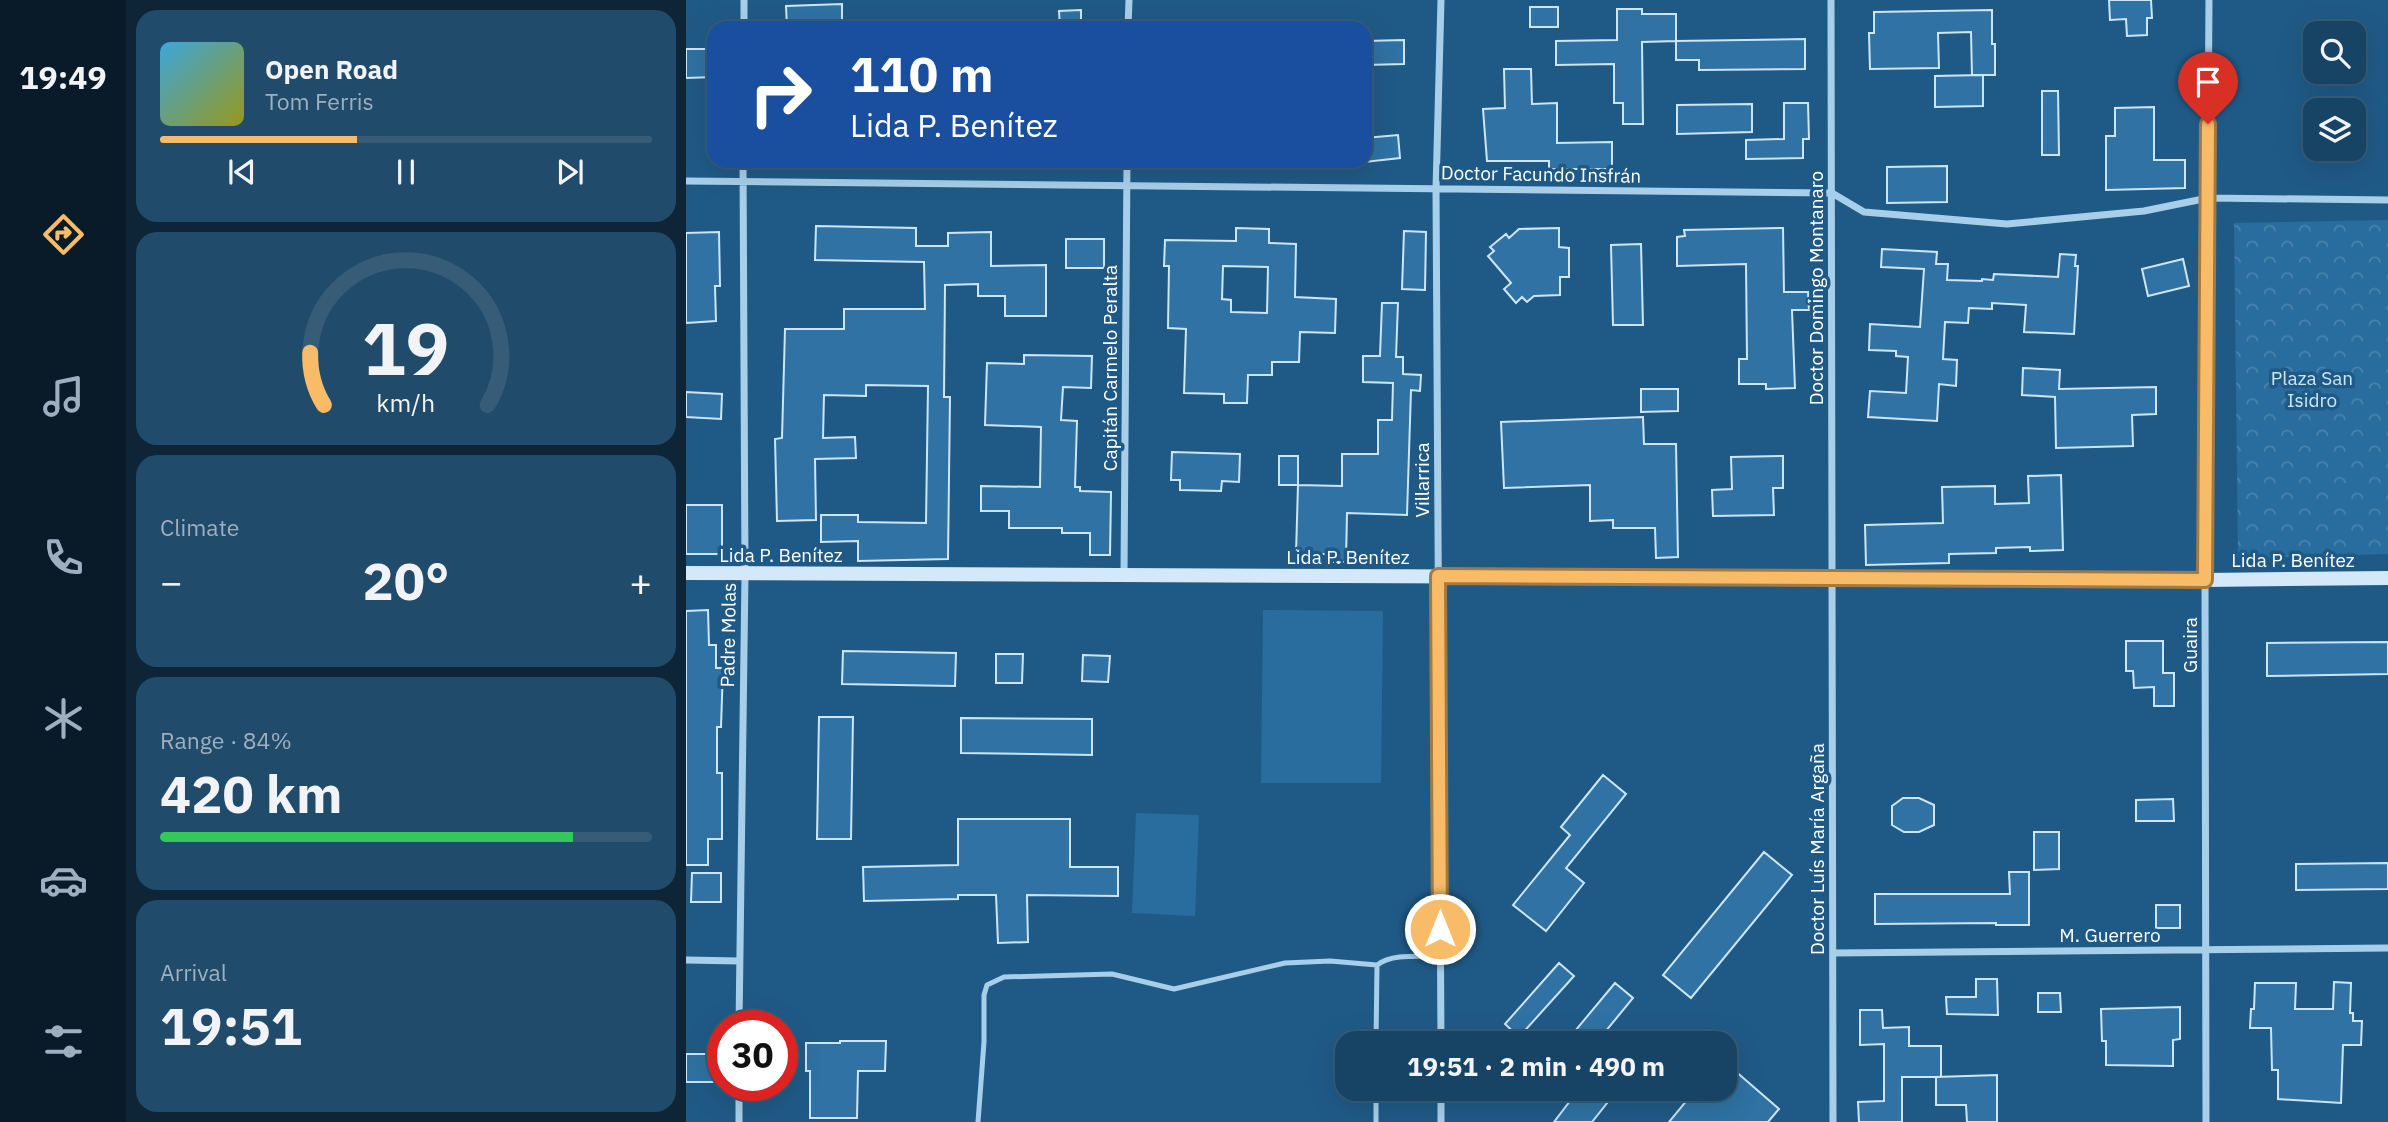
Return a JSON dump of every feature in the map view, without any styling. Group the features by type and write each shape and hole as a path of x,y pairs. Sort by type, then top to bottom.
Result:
{"street":[{"path":"744,0 744,21"},
{"path":"1129,0 1129,21"},
{"name":"Villarrica","path":"1441,0 1436,189 1441,1031"},
{"name":"Doctor Domingo Montanaro","path":"1831,0 1832,577"},
{"name":"Guaira","path":"2206,1122 2205,580 2209,0"},
{"name":"Padre Molas","path":"739,1010 745,574 743,168"},
{"name":"Capitán Carmelo Peralta","path":"1124,575 1127,168"},
{"name":"Doctor Facundo Insfrán","path":"686,181 1832,193"},
{"path":"1832,193 1864,212 2007,224 2144,211 2208,198 2388,200"},
{"name":"Lida P. Benítez","path":"686,573 2205,580 2388,578"},
{"name":"Doctor Luís María Argaña","path":"1832,577 1833,1122"},
{"name":"M. Guerrero","path":"1833,953 2388,948"},
{"path":"686,960 739,961"},
{"path":"739,1101 739,1122"},
{"path":"1441,1101 1441,1122"}],"lane":[{"path":"978,1122 984,1042 984,995 987,985 1004,977 1112,974 1174,989 1285,963 1330,961 1377,965 1382,961 1402,957 1440,956"},
{"path":"1376,1031 1377,965"},
{"path":"1376,1101 1376,1122"}],"green space":[{"name":"Plaza San Isidro","path":"2388,220 2388,554 2238,558 2234,223"},
{"path":"1263,610 1383,611 1381,783 1261,783"},
{"path":"1136,813 1199,815 1195,916 1132,913"}],"building":[{"path":"2109,0 2151,0 2152,18 2147,18 2147,35 2127,36 2126,19 2110,20"},
{"path":"842,4 842,21 787,21 786,6"},
{"path":"1530,7 1558,7 1558,27 1530,27"},
{"path":"1617,9 1642,9 1642,14 1676,14 1676,41 1642,42 1643,124 1623,124 1623,103 1614,103 1614,64 1556,65 1556,41 1617,40"},
{"path":"1081,10 1081,21 1060,21 1059,11"},
{"path":"1992,10 1995,75 1983,75 1983,106 1935,107 1935,76 1982,75 1972,75 1971,32 1938,33 1939,68 1870,69 1869,33 1874,33 1874,12"},
{"path":"1805,39 1805,69 1699,70 1699,60 1676,60 1676,41"},
{"path":"1404,40 1404,64 1372,65 1372,41"},
{"path":"686,49 707,49 707,77 686,78"},
{"path":"1504,69 1531,69 1532,104 1557,103 1557,143 1612,142 1612,169 1549,169 1549,161 1487,161 1483,109 1505,108"},
{"path":"2042,91 2058,91 2059,155 2042,155"},
{"path":"1784,103 1808,103 1809,139 1803,139 1803,158 1746,159 1746,140 1784,139"},
{"path":"1752,104 1752,132 1677,134 1677,105"},
{"path":"2154,107 2154,160 2185,160 2185,188 2106,190 2106,136 2115,136 2115,108"},
{"path":"1398,135 1400,158 1372,161 1372,137"},
{"path":"1947,166 1947,202 1887,203 1887,167"},
{"path":"816,226 916,228 916,246 948,246 948,233 991,232 991,266 1046,265 1046,316 1005,316 1005,296 978,296 978,284 945,285 944,397 950,397 948,559 858,561 858,541 821,542 821,515 858,515 858,522 926,523 928,386 866,385 866,396 824,395 823,438 855,437 856,458 815,459 816,520 777,521 775,439 782,438 785,329 844,329 844,309 925,309 924,262 815,260"},
{"path":"1236,228 1269,229 1269,243 1296,244 1295,297 1336,299 1335,333 1300,332 1299,362 1272,362 1272,375 1248,375 1247,403 1224,403 1224,394 1184,393 1186,329 1168,328 1169,266 1164,266 1165,240 1236,241","holes":["1223,266 1268,267 1267,313 1231,312 1231,300 1222,299"]},
{"path":"1559,228 1559,247 1569,248 1569,277 1560,277 1560,295 1534,296 1527,302 1522,297 1516,303 1504,289 1511,283 1488,256 1494,251 1490,247 1506,234 1509,238 1519,229"},
{"path":"1783,228 1784,292 1808,292 1809,310 1792,310 1795,388 1766,389 1766,384 1739,384 1739,359 1747,359 1746,264 1677,266 1677,237 1685,236 1684,230"},
{"path":"1404,231 1426,232 1425,290 1402,289"},
{"path":"719,232 720,286 715,286 716,321 686,323 686,233"},
{"path":"1066,239 1104,239 1104,268 1066,268"},
{"path":"1641,244 1643,325 1613,325 1611,245"},
{"path":"1882,249 1937,252 1936,264 1948,264 1947,280 1993,280 1994,274 2058,277 2060,254 2076,255 2075,266 2078,266 2074,334 2024,332 2026,305 1992,303 1992,309 1969,308 1968,323 1945,322 1943,359 1957,360 1956,386 1939,384 1937,421 1868,417 1870,391 1906,393 1908,357 1896,356 1896,351 1869,350 1870,324 1920,327 1924,269 1881,267"},
{"path":"2183,259 2189,286 2148,296 2142,269"},
{"path":"1382,303 1398,303 1396,357 1403,357 1403,374 1421,375 1420,391 1411,390 1407,515 1347,513 1346,562 1329,562 1330,554 1296,554 1298,485 1342,486 1342,454 1378,454 1378,420 1392,420 1393,383 1363,382 1363,356 1380,356"},
{"path":"1024,355 1092,356 1091,388 1063,387 1061,420 1077,421 1075,487 1080,487 1080,491 1111,492 1110,555 1090,555 1090,533 1062,533 1062,528 1009,528 1009,511 981,511 981,486 1040,487 1041,427 985,425 987,363 1024,364"},
{"path":"2023,368 2060,370 2059,389 2156,387 2156,414 2132,415 2133,446 2056,448 2055,397 2022,395"},
{"path":"1641,389 1678,389 1678,411 1641,412"},
{"path":"686,392 722,394 721,419 686,417"},
{"path":"1643,417 1644,444 1676,444 1678,557 1656,558 1655,528 1613,528 1613,520 1590,521 1590,485 1504,488 1501,422"},
{"path":"1172,452 1240,454 1239,482 1222,481 1221,491 1180,490 1180,480 1171,480"},
{"path":"1279,456 1298,456 1298,485 1279,485"},
{"path":"1783,456 1783,488 1773,488 1774,515 1713,516 1712,490 1732,489 1731,457"},
{"path":"2061,475 2063,550 1996,548 1996,553 1949,554 1949,563 1866,565 1865,525 1943,523 1942,487 1995,486 1995,504 2029,503 2028,476"},
{"path":"686,505 722,505 722,554 686,554"},
{"path":"708,610 709,645 716,645 716,668 723,668 721,727 717,727 717,773 722,773 722,839 708,839 708,865 686,865 686,611"},
{"path":"2126,641 2163,641 2163,673 2174,673 2174,706 2154,706 2154,687 2134,688 2133,671 2126,671"},
{"path":"2388,642 2388,674 2267,676 2267,643"},
{"path":"843,651 956,653 955,686 842,684"},
{"path":"996,654 1023,654 1022,683 996,683"},
{"path":"1083,655 1110,656 1108,682 1082,681"},
{"path":"819,717 853,717 851,839 817,839"},
{"path":"961,718 1092,719 1092,755 961,753"},
{"path":"1603,775 1626,794 1566,868 1584,883 1546,931 1513,905 1570,835 1561,827"},
{"path":"1903,798 1919,798 1934,805 1934,825 1919,832 1904,832 1892,825 1892,806"},
{"path":"2173,799 2174,821 2136,821 2136,800"},
{"path":"958,819 1070,819 1070,867 1118,867 1118,896 1027,895 1028,942 998,943 996,895 958,895 958,899 864,901 863,867 958,865"},
{"path":"2034,832 2059,832 2059,869 2034,870"},
{"path":"1764,852 1792,875 1691,998 1663,975"},
{"path":"2388,863 2388,889 2296,890 2296,864"},
{"path":"2009,872 2029,872 2029,925 1875,924 1875,894 2010,894"},
{"path":"692,873 721,873 721,902 691,902"},
{"path":"2156,905 2180,905 2180,928 2156,928"},
{"path":"1559,963 1574,976 1524,1031 1513,1031 1505,1024"},
{"path":"1976,979 1997,979 1998,1015 1947,1014 1946,997 1976,997"},
{"path":"2334,982 2351,983 2350,1013 2353,1013 2353,1021 2362,1021 2361,1045 2343,1045 2341,1103 2278,1099 2278,1070 2272,1070 2271,1028 2250,1028 2255,983 2296,983 2295,1009 2333,1009"},
{"path":"1615,983 1633,998 1606,1031 1575,1031"},
{"path":"2038,993 2060,993 2061,1012 2038,1012"},
{"path":"2180,1007 2180,1039 2173,1040 2173,1066 2106,1065 2106,1041 2102,1041 2101,1009"},
{"path":"1860,1010 1882,1010 1883,1028 1909,1027 1909,1046 1941,1046 1941,1077 1902,1077 1902,1122 1859,1122 1858,1102 1884,1101 1884,1044 1860,1045"},
{"path":"886,1041 885,1071 858,1071 857,1118 810,1118 810,1071 806,1071 806,1043"},
{"path":"686,1054 707,1054 707,1082 686,1082"},
{"path":"1737,1073 1779,1109 1768,1122 1669,1122 1686,1101 1737,1101"},
{"path":"1997,1075 1997,1122 1967,1122 1966,1105 1936,1105 1936,1077"},
{"path":"1570,1101 1609,1101 1592,1122 1554,1122"}],"route":[{"path":"1440,929 1438,576 2205,580 2208,124"}]}
